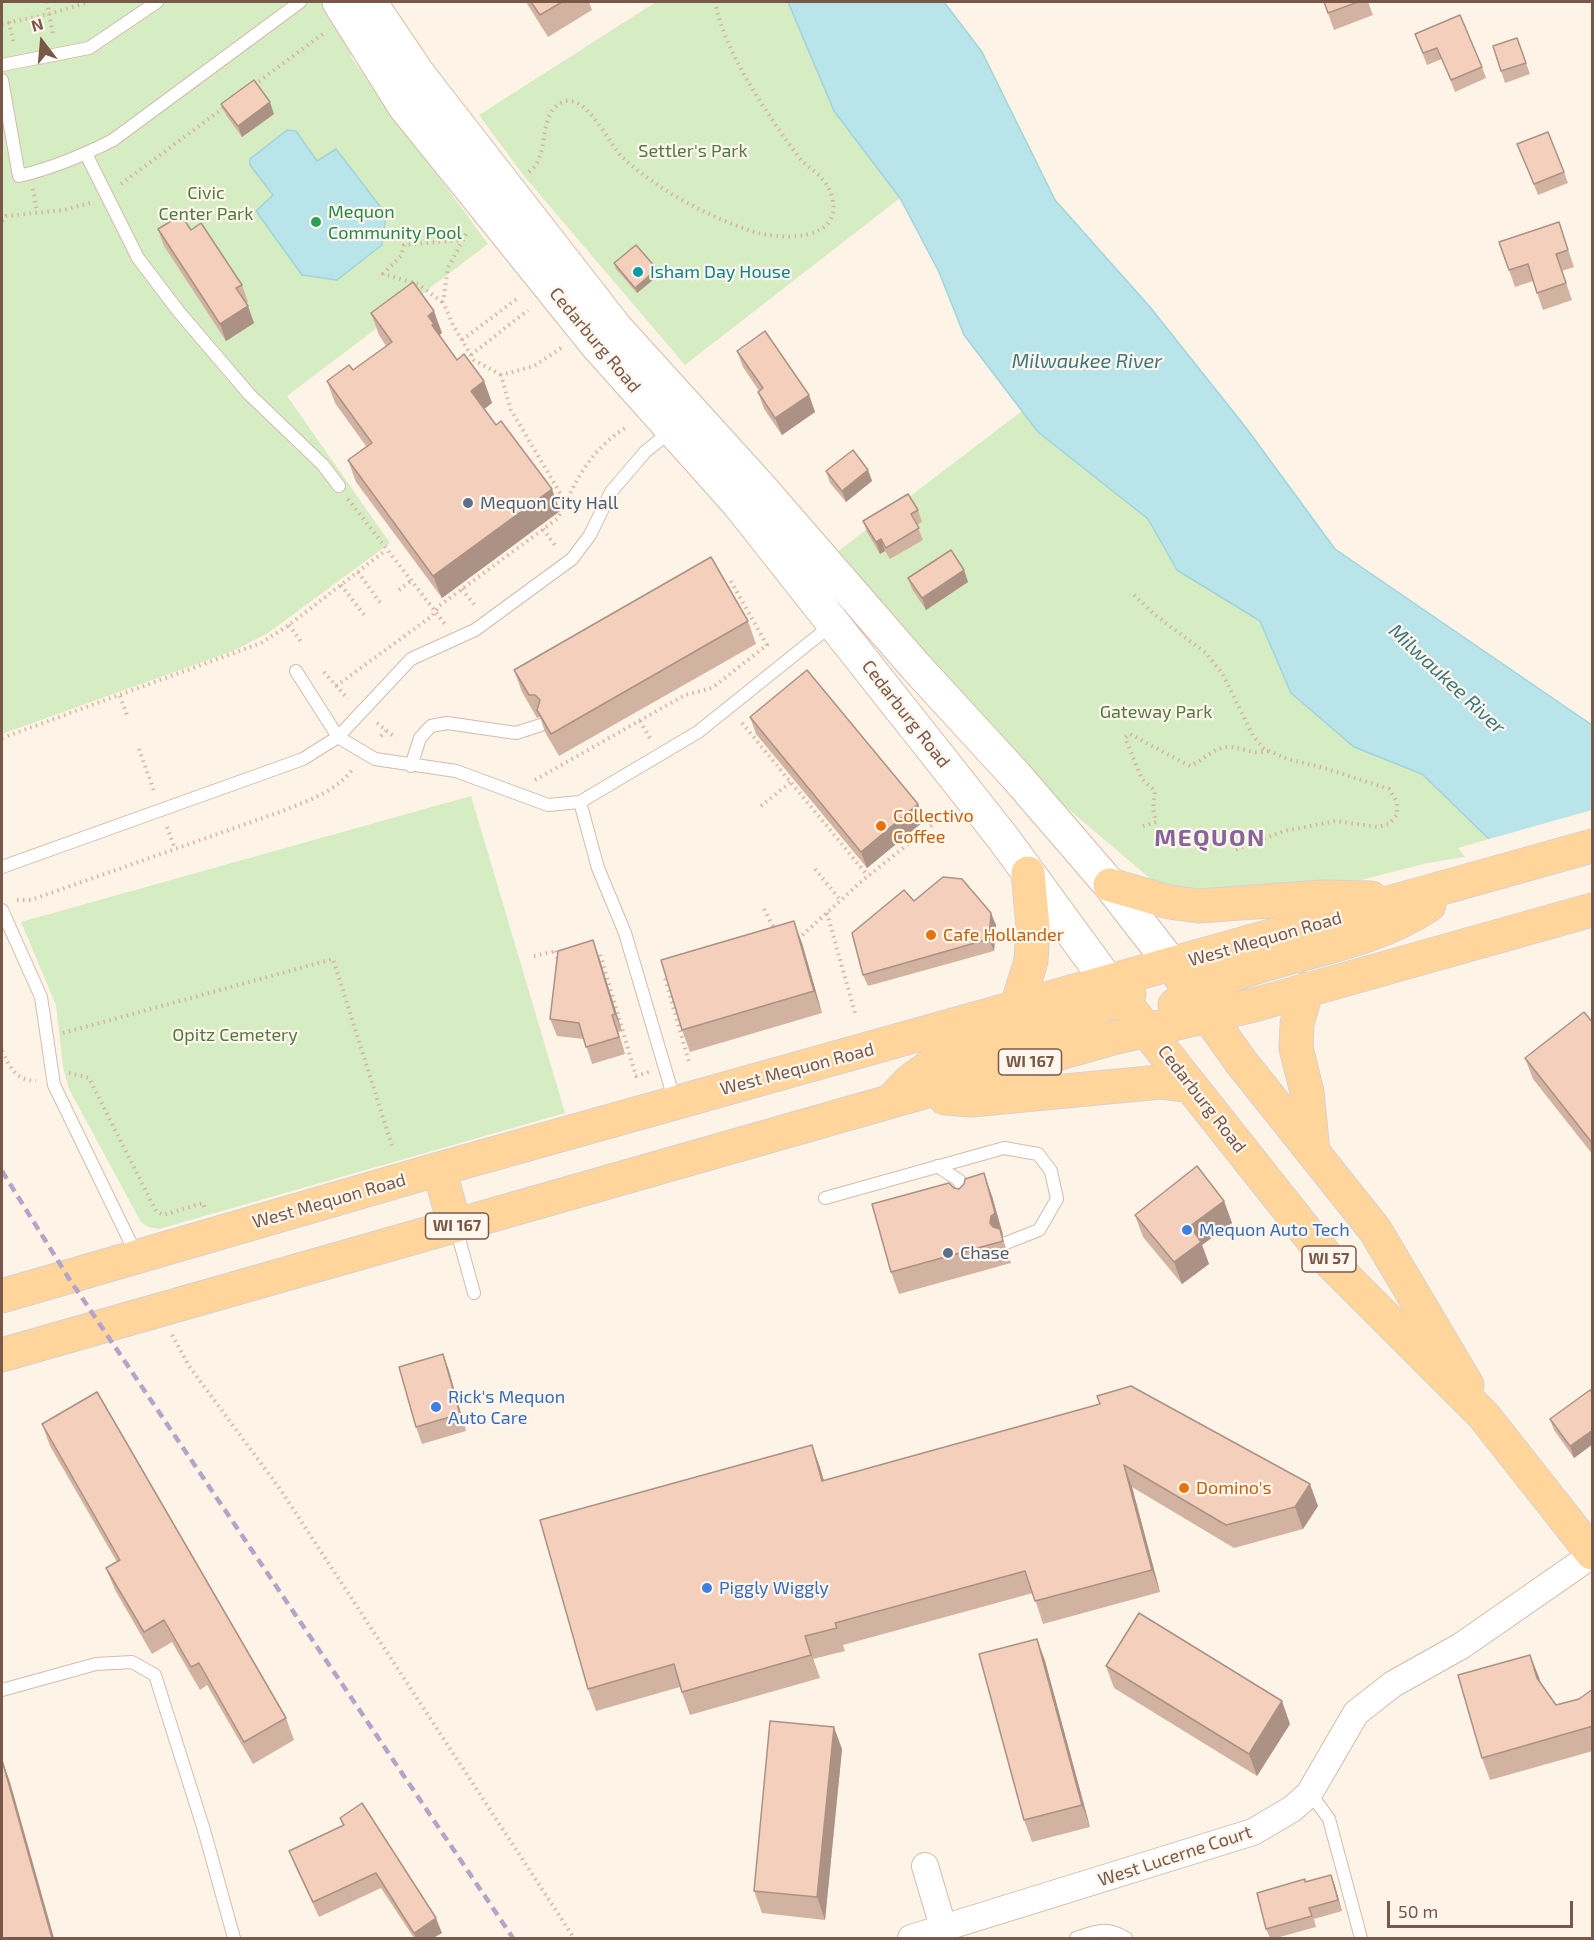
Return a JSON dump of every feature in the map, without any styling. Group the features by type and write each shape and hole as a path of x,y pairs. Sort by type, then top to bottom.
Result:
{"main road":[{"name":"Cedarburg Road","path":"339,2 405,107 596,344 683,422"},
{"name":"Cedarburg Road","path":"370,2 419,75 615,327 738,503 847,613 1016,776 1110,885 1172,965 1241,1062 1375,1230 1437,1331 1484,1416"},
{"name":"Cedarburg Road","path":"847,613 1029,873 1115,991 1332,1264 1484,1416 1593,1554"},
{"name":"West Mequon Road","path":"2,1296 439,1169 1016,1009 1115,991 1172,965 1593,846"},
{"path":"1016,1009 1031,961 1033,927 1029,873"},
{"path":"1201,1005 1248,970 1373,935 1416,915 1474,879"},
{"path":"1110,885 1169,902 1199,906 1323,897 1408,898"},
{"path":"1201,1005 1307,989 1593,910"},
{"path":"1307,989 1297,1024 1296,1048 1307,1092 1313,1152"},
{"path":"1115,991 1053,1027 937,1061 910,1081 901,1100 971,1100 1160,1082 1191,1086"},
{"name":"WI 167","path":"2,1355 1147,1030 1201,1005"},
{"path":"439,1169 455,1226"}],"street":[{"name":"West Lucerne Court","path":"911,1938 944,1930 1252,1832 1293,1809 1310,1793 1356,1713 1393,1684 1461,1646 1593,1554"},
{"path":"926,1866 944,1930"}],"lane":[{"path":"2,64 88,48 157,2"},
{"path":"2,80 19,176 48,169 113,140 300,2"},
{"path":"86,154 138,258 179,312 249,394 323,465 339,486"},
{"path":"2,867 303,759 338,737 411,659 475,630 567,562 590,535 611,492 645,452 683,422"},
{"path":"296,671 338,737 375,759 456,771 548,805 580,802 698,732 847,613"},
{"path":"411,766 420,738 431,726 447,723 516,733 541,725"},
{"path":"580,802 598,868 625,933 675,1103"},
{"path":"2,910 41,998 54,1085 137,1257"},
{"path":"825,1198 1004,1148 1038,1154 1051,1171 1057,1199 1039,1230 1006,1243"},
{"path":"937,1166 960,1181 965,1203"},
{"path":"455,1226 474,1293"},
{"path":"2,1690 96,1664 132,1662 155,1675 204,1830 234,1938"},
{"path":"1310,1793 1329,1820 1361,1938"},
{"path":"1076,1938 1106,1930 1113,1930 1126,1938"}],"path":[{"path":"47,2 53,35"},
{"path":"2,24 49,14 88,2"},
{"path":"524,176 532,169 541,155 551,111 568,100 576,100 591,114 621,155 649,179 684,201 757,233 792,237 818,232 831,217 834,206 831,195 813,168 800,159 749,82 717,13 715,2"},
{"path":"250,88 324,33"},
{"path":"120,184 231,102"},
{"path":"2,221 6,216 64,210 100,200"},
{"path":"442,302 448,268 466,234"},
{"path":"462,240 404,245 401,256 384,274 418,284 442,302 474,360 501,375 534,366 561,348"},
{"path":"462,340 518,298"},
{"path":"471,355 528,310"},
{"path":"501,375 511,410 566,503"},
{"path":"336,686 557,519 581,471 596,452 625,428"},
{"path":"339,486 455,639"},
{"path":"543,529 567,562"},
{"path":"2,738 261,643 289,625 386,550"},
{"path":"358,572 381,604"},
{"path":"532,782 685,695 712,688 767,645 729,578"},
{"path":"399,590 411,581"},
{"path":"341,585 365,616"},
{"path":"1134,596 1155,615 1206,653 1222,673 1253,736 1268,750 1287,759 1321,767 1389,789 1395,795 1399,809 1389,824 1378,827 1336,821 1284,831 1235,850"},
{"path":"289,625 302,643"},
{"path":"324,672 349,700"},
{"path":"712,688 716,693"},
{"path":"120,696 128,718"},
{"path":"377,723 396,738"},
{"path":"742,723 868,876"},
{"path":"748,730 757,723"},
{"path":"381,736 386,731"},
{"path":"1143,826 1156,822 1153,809 1155,791 1142,779 1125,738 1130,734 1190,766 1215,750 1230,747 1257,754 1268,750"},
{"path":"139,750 155,795"},
{"path":"13,900 30,900 320,795 343,782 352,770"},
{"path":"760,806 790,782"},
{"path":"795,941 868,876 936,822"},
{"path":"167,826 175,849"},
{"path":"815,869 841,901"},
{"path":"764,909 778,936"},
{"path":"827,913 855,1013"},
{"path":"534,956 561,950"},
{"path":"555,951 560,966 570,963"},
{"path":"590,957 600,954 636,1076 652,1071"},
{"path":"46,1035 62,1033 333,959 393,1149"},
{"path":"676,975 665,978 689,1062"},
{"path":"2,1051 14,1075 23,1081 38,1082"},
{"path":"66,1073 77,1073 89,1078 156,1212 163,1215 203,1203 207,1214"},
{"path":"170,1330 189,1365 280,1489 574,1938"}],"green space":[{"name":"Civic Center Park","path":"2,2 321,2 353,41 351,57 488,244 287,396 390,543 268,633 233,651 2,734"},
{"name":"Settler's Park","path":"656,2 789,2 834,111 900,198 685,365 524,176 479,115"},
{"name":"Gateway Park","path":"1022,411 1038,432 1148,519 1177,570 1260,621 1291,693 1354,747 1422,774 1489,839 1458,848 1465,857 1427,863 1342,885 1193,896 1159,886 1060,802 833,555"},
{"name":"Opitz Cemetery","path":"471,796 565,1113 159,1229 148,1227 141,1222 69,1089 63,1067 56,1005 21,922"}],"water":[{"name":"Milwaukee River","path":"788,2 944,2 982,52 1055,200 1150,307 1247,429 1335,549 1592,725 1592,918 1489,839 1422,774 1354,747 1291,693 1260,621 1177,570 1148,519 1038,432 964,335 939,272 900,198 834,111"},
{"path":"287,130 296,131 317,161 336,149 386,214 382,245 337,280 302,275 256,211 273,195 250,165 250,159"}],"pier":[{"path":"1592,810 1592,921 1485,840 1489,839"}],"building":[{"path":"531,2 562,2 540,15"},
{"path":"1324,2 1358,2 1328,13"},
{"path":"1460,15 1482,67 1451,80 1437,48 1423,53 1415,34"},
{"path":"1517,38 1526,63 1501,71 1493,46"},
{"path":"254,80 270,102 238,126 221,104"},
{"path":"1548,132 1564,172 1534,184 1517,144"},
{"path":"181,215 191,230 201,223 242,285 236,288 248,306 220,324 158,229"},
{"path":"1559,222 1568,250 1556,254 1566,283 1537,293 1528,264 1509,270 1499,242"},
{"name":"Isham Day House","path":"636,245 657,269 635,288 614,263"},
{"path":"413,282 434,311 428,316 434,324 432,325 457,360 464,354 484,381 471,391 496,425 501,421 552,489 433,576 348,460 372,443 327,381 349,365 353,370 392,342 371,313"},
{"path":"765,331 809,395 775,418 758,392 763,388 737,351"},
{"path":"853,450 868,470 842,491 826,471"},
{"path":"908,494 918,510 911,514 919,528 886,548 881,539 876,542 863,521"},
{"path":"951,550 964,570 922,598 908,578"},
{"path":"711,557 748,621 551,734 537,710 540,700 535,695 529,695 514,670"},
{"path":"807,670 918,804 861,852 750,717"},
{"name":"Cafe Hollander","path":"943,877 962,879 991,913 989,939 863,975 852,933 904,890 914,901"},
{"path":"794,921 814,991 682,1030 661,960"},
{"path":"593,940 615,1014 612,1015 619,1037 586,1047 579,1023 550,1019 558,951"},
{"path":"1584,1012 1593,1023 1593,1144 1525,1058"},
{"path":"1197,1166 1224,1201 1190,1226 1201,1242 1174,1262 1135,1215"},
{"name":"Chase","path":"984,1173 995,1213 991,1216 990,1223 993,1227 1000,1229 1003,1241 891,1272 872,1204 949,1183 959,1189 965,1179"},
{"name":"Rick's Mequon Auto Care","path":"443,1354 460,1414 416,1427 399,1367"},
{"path":"1131,1386 1310,1484 1295,1507 1226,1525 1124,1465 1152,1570 1035,1601 1025,1571 835,1623 837,1628 805,1636 811,1655 682,1692 674,1664 588,1689 540,1520 812,1445 822,1481 1100,1404 1097,1396"},
{"path":"1590,1390 1593,1393 1593,1430 1570,1446 1550,1419"},
{"path":"97,1392 286,1718 244,1742 199,1663 191,1667 164,1620 144,1632 106,1568 120,1560 42,1424"},
{"path":"1139,1613 1282,1701 1249,1754 1106,1666"},
{"path":"1037,1639 1082,1805 1024,1820 979,1654"},
{"path":"1530,1655 1537,1678 1556,1705 1579,1699 1593,1689 1593,1726 1482,1758 1458,1675"},
{"path":"770,1721 834,1727 817,1897 754,1891"},
{"path":"2,1760 52,1938 2,1938"},
{"path":"362,1803 436,1918 414,1933 376,1873 313,1902 289,1851 344,1825 340,1818"},
{"path":"1331,1875 1338,1900 1309,1908 1312,1916 1266,1929 1257,1893 1305,1879 1305,1882"}],"railway":[{"path":"2,1171 68,1277 513,1938"}],"place":[{"name":"Mequon Community Pool","path":"316,222"},
{"name":"Isham Day House","path":"638,272"},
{"name":"Mequon City Hall","path":"468,503"},
{"name":"Collectivo Coffee","path":"881,826"},
{"name":"Cafe Hollander","path":"931,935"},
{"name":"Mequon Auto Tech","path":"1187,1230"},
{"name":"Chase","path":"948,1253"},
{"name":"Rick's Mequon Auto Care","path":"436,1407"},
{"name":"Domino's","path":"1184,1488"},
{"name":"Piggly Wiggly","path":"707,1588"}],"district":[{"name":"MEQUON","path":"1210,838"}]}
